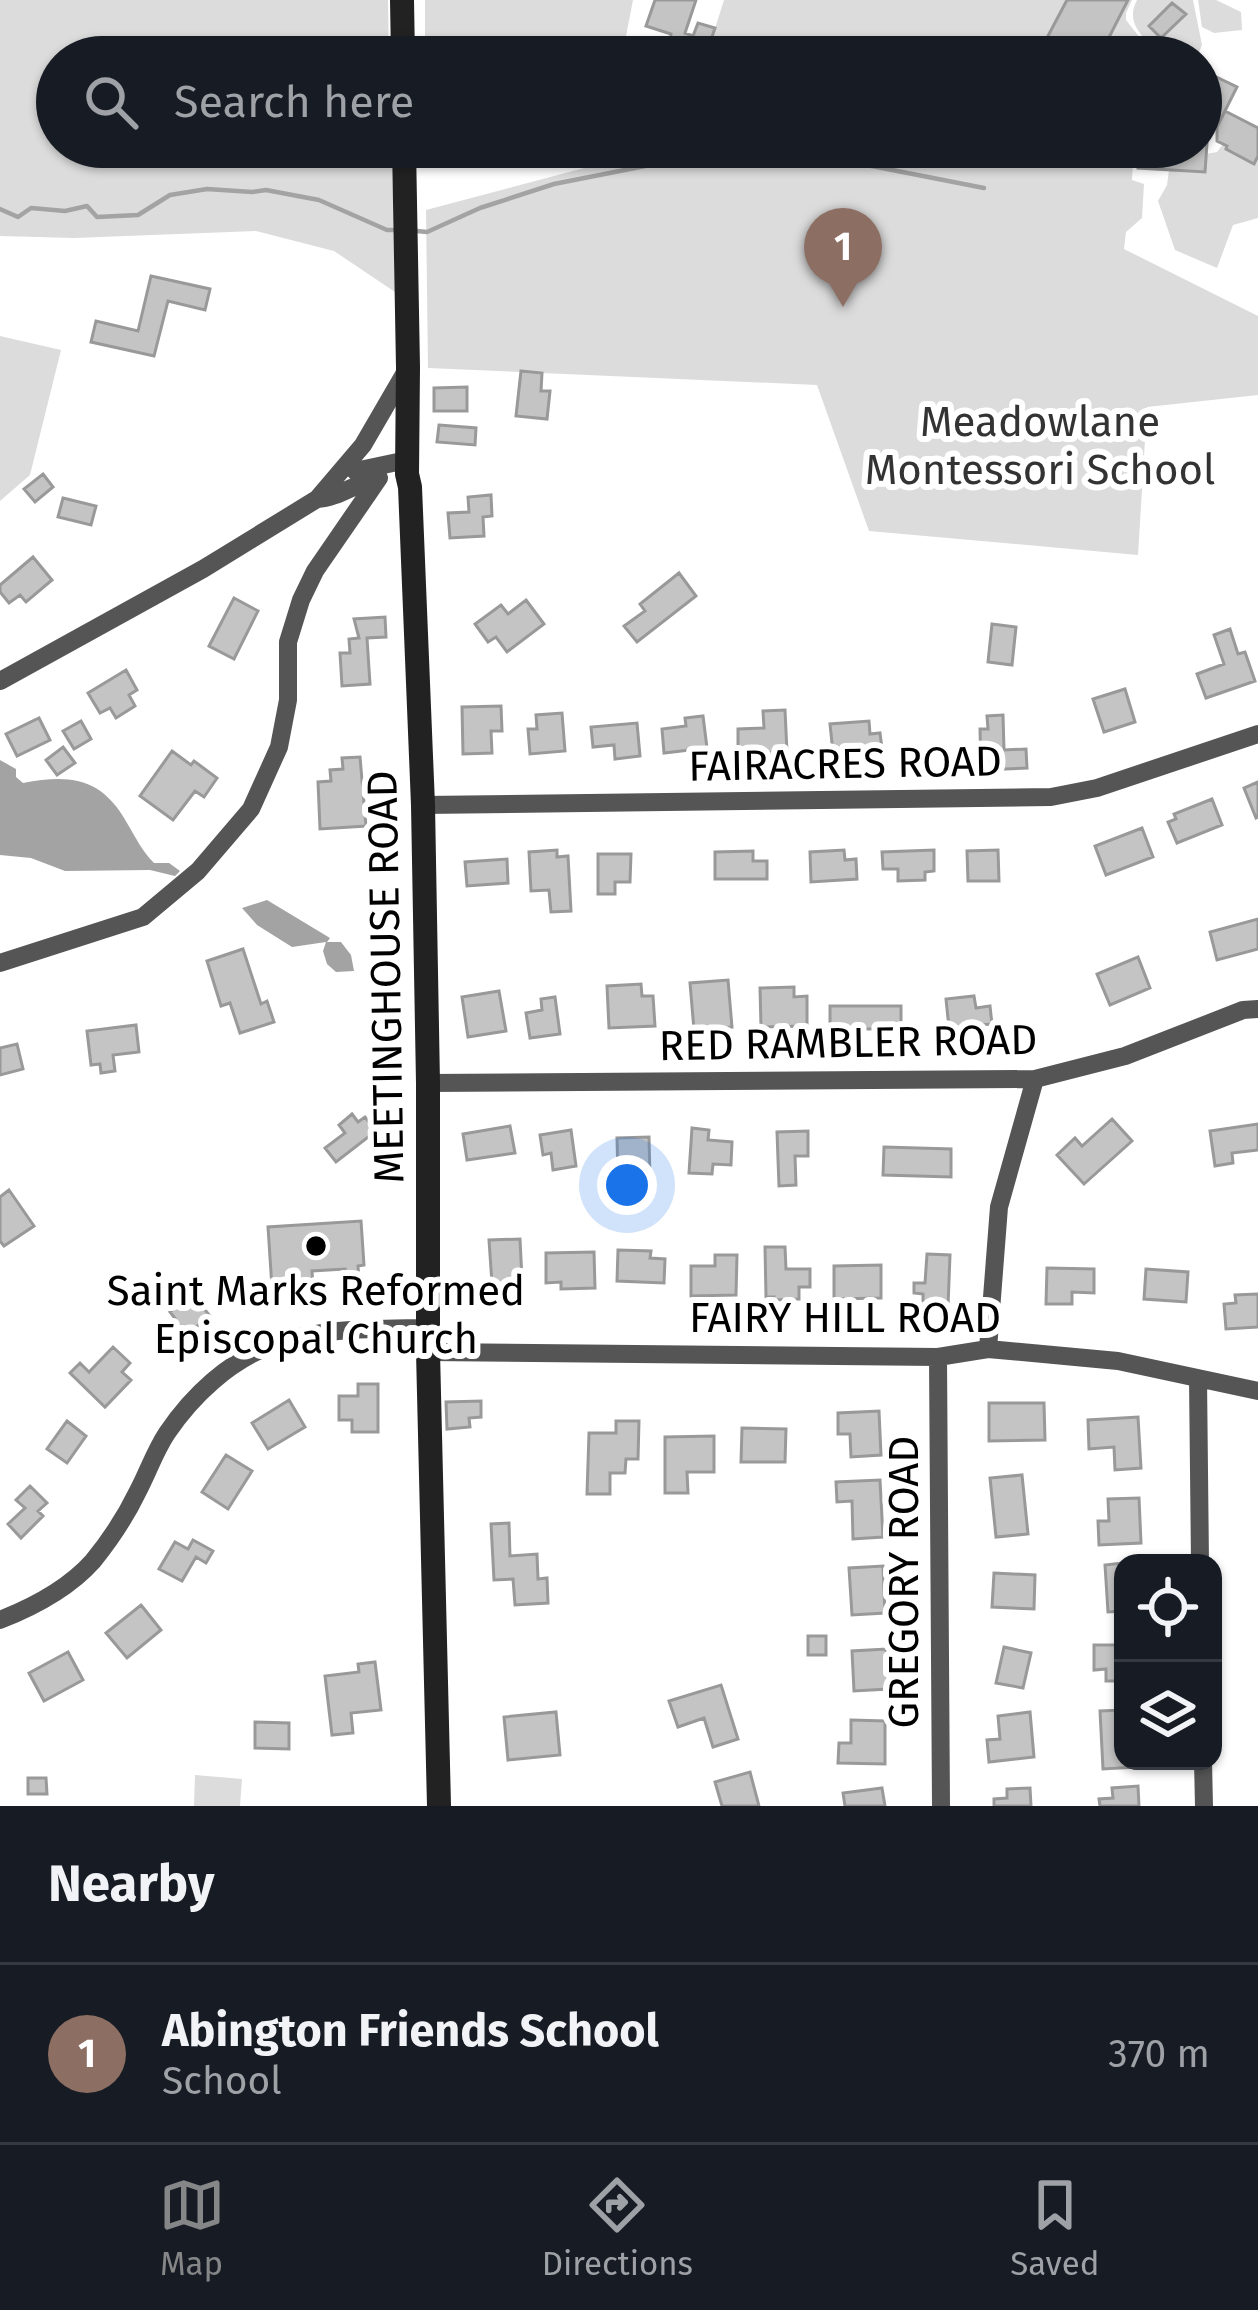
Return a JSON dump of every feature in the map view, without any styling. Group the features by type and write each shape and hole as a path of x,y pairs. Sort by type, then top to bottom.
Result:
{"street":[{"path":"402,0 403,36"},
{"name":"MEETINGHOUSE ROAD","path":"404,168 407,467 423,805 439,1806"},
{"path":"334,481 363,446 408,367"},
{"path":"317,499 331,498 353,485 407,467"},
{"path":"0,681 203,569 317,499 334,481 357,470 407,467"},
{"path":"0,963 143,917 198,871 251,809 279,746 288,700 288,642 301,600 315,571 379,478"},
{"name":"FAIRACRES ROAD","path":"423,805 1051,797 1096,788 1258,734"},
{"name":"RED RAMBLER ROAD","path":"428,1083 1035,1079 1125,1056 1244,1010 1258,1009"},
{"path":"988,1349 998,1207 1035,1079"},
{"name":"FAIRY HILL ROAD","path":"0,1620 28,1609 90,1565 135,1498 165,1437 200,1393 224,1372 269,1346 305,1336 335,1332 428,1340 938,1357 988,1349 1118,1360 1258,1391"},
{"name":"GREGORY ROAD","path":"938,1357 940,1806"},
{"path":"1198,1378 1200,1554"},
{"path":"1203,1770 1204,1806"}],"green space":[{"path":"0,0 388,0 389,36 36,36 36,168 392,168 395,292 334,251 256,231 0,236"},
{"path":"425,0 633,0 626,36 425,36"},
{"path":"724,0 1067,0 1048,36 713,36"},
{"path":"1132,0 1126,20 1139,36 1110,36"},
{"path":"1137,0 1193,0 1200,36 1142,36 1134,9"},
{"path":"1198,0 1216,0 1241,12 1242,30 1214,33 1202,27"},
{"path":"1222,145 1254,163 1258,156 1258,218 1233,225 1217,268 1175,250 1158,201 1169,170 1222,168"},
{"name":"Meadowlane Montessori School","path":"584,168 1133,168 1132,180 1144,184 1142,218 1126,232 1124,249 1258,316 1258,395 1147,407 1138,555 869,531 817,385 428,368 426,210"},
{"path":"0,336 61,350 30,475 0,501"},
{"path":"195,1775 242,1779 240,1806 194,1806"}],"shaded area":[{"path":"0,760 16,769 23,783 56,779 96,788 117,808 154,863 169,863 180,871 175,876 150,870 65,871 31,858 0,855"},
{"path":"267,900 330,938 327,942 341,942 351,955 354,971 336,972 327,964 326,942 292,947 257,925 242,908"}],"building":[{"path":"655,0 696,0 685,33 693,36 670,36 646,26"},
{"path":"1067,0 1128,0 1110,36 1048,36"},
{"path":"1172,3 1186,14 1163,36 1149,26"},
{"path":"698,23 715,28 712,36 693,36"},
{"path":"1222,80 1237,87 1222,117"},
{"path":"1225,111 1258,128 1254,164 1222,144"},
{"path":"1138,168 1205,168 1205,172"},
{"path":"151,276 210,289 205,310 168,301 154,356 91,342 96,321 138,331"},
{"path":"521,371 542,373 541,391 550,391 547,419 516,416"},
{"path":"467,387 467,411 434,411 434,388"},
{"path":"439,425 476,428 475,445 437,442"},
{"path":"43,474 53,487 35,502 24,489"},
{"path":"491,495 492,516 483,517 484,536 450,538 448,513 469,512 468,497"},
{"path":"63,498 96,506 91,525 58,517"},
{"path":"33,557 52,580 26,602 20,595 9,603 0,585"},
{"path":"679,573 696,596 637,642 624,626 645,611 640,604"},
{"path":"234,598 258,611 234,659 209,646"},
{"path":"526,600 544,624 507,652 496,637 488,642 475,624 501,605 508,614"},
{"path":"385,617 386,637 367,638 370,684 342,686 340,653 350,653 349,639 359,638 354,619"},
{"path":"992,624 1016,627 1012,665 988,662"},
{"path":"1230,629 1238,654 1245,652 1255,681 1206,698 1197,674 1224,664 1214,635"},
{"path":"126,670 137,690 129,695 135,706 116,718 110,708 100,713 88,693"},
{"path":"1125,689 1135,722 1104,732 1093,699"},
{"path":"501,706 502,731 491,731 492,753 463,754 462,707"},
{"path":"785,710 787,752 738,754 738,729 764,728 763,711"},
{"path":"562,713 565,751 530,754 528,729 537,729 536,715"},
{"path":"1003,715 1004,750 1026,749 1027,768 981,770 980,729 988,729 987,716"},
{"path":"703,716 707,748 664,753 662,729 686,726 685,718"},
{"path":"39,718 50,740 17,756 6,734"},
{"path":"81,721 91,739 74,749 63,731"},
{"path":"869,721 870,734 880,733 882,749 833,753 830,724"},
{"path":"637,723 640,756 615,759 614,745 593,747 591,727"},
{"path":"63,747 75,763 57,775 46,760"},
{"path":"172,751 217,778 204,797 195,791 173,820 140,796"},
{"path":"360,757 366,826 320,829 318,782 331,781 330,770 343,769 342,758"},
{"path":"1258,782 1258,817 1256,818 1244,788"},
{"path":"1212,799 1222,825 1177,843 1168,822 1176,819 1174,814"},
{"path":"1142,828 1153,857 1106,875 1095,846"},
{"path":"557,850 557,857 568,856 571,911 551,912 549,890 531,891 529,852"},
{"path":"844,850 845,860 856,859 857,879 811,882 810,852"},
{"path":"934,850 934,871 925,872 925,880 898,881 898,869 883,869 882,852"},
{"path":"998,850 999,881 968,881 967,851"},
{"path":"753,851 753,861 767,861 767,879 715,879 715,852"},
{"path":"598,854 631,854 630,882 615,882 615,894 598,894"},
{"path":"507,859 508,883 467,886 465,862"},
{"path":"1258,919 1258,949 1217,960 1210,932"},
{"path":"243,949 261,1004 267,1001 274,1022 240,1033 230,1003 221,1006 207,961"},
{"path":"1138,957 1150,988 1110,1005 1097,974"},
{"path":"728,980 732,1027 694,1030 690,983"},
{"path":"641,984 642,996 653,996 655,1026 609,1028 607,986"},
{"path":"794,987 794,997 807,996 807,1026 761,1027 760,988"},
{"path":"499,991 506,1031 468,1037 462,997"},
{"path":"974,996 976,1008 990,1006 992,1024 949,1028 946,999"},
{"path":"555,997 560,1034 530,1038 526,1013 542,1010 541,999"},
{"path":"830,1006 901,1006 901,1029 830,1029"},
{"path":"136,1025 139,1052 113,1055 115,1071 101,1073 100,1064 91,1065 87,1031"},
{"path":"17,1044 23,1069 0,1075 0,1048"},
{"path":"352,1114 358,1122 365,1117 376,1131 336,1162 325,1148 345,1133 339,1125"},
{"path":"1112,1119 1132,1141 1084,1184 1057,1155 1075,1138 1082,1146"},
{"path":"1258,1124 1258,1150 1232,1153 1233,1163 1215,1166 1210,1131"},
{"path":"510,1126 515,1153 467,1160 463,1134"},
{"path":"692,1128 709,1130 708,1140 732,1142 731,1165 713,1164 712,1174 689,1173"},
{"path":"571,1130 576,1166 553,1170 551,1153 543,1155 540,1135"},
{"path":"808,1131 808,1156 795,1156 796,1185 779,1186 777,1132"},
{"path":"649,1137 650,1178 618,1179 617,1138"},
{"path":"884,1147 951,1149 951,1177 883,1175"},
{"path":"9,1190 34,1226 4,1246 0,1197"},
{"name":"Saint Marks Reformed Episcopal Church","path":"361,1221 364,1265 358,1266 359,1280 346,1281 345,1269 312,1271 313,1285 272,1288 268,1227"},
{"path":"520,1239 519,1297 493,1298 489,1240"},
{"path":"765,1247 785,1247 786,1269 810,1269 810,1287 799,1287 799,1299 766,1297"},
{"path":"618,1250 651,1251 650,1258 665,1259 664,1283 617,1281"},
{"path":"594,1252 595,1288 561,1289 561,1282 546,1283 546,1253"},
{"path":"927,1254 950,1255 948,1307 923,1306 923,1294 914,1293 914,1283 925,1283"},
{"path":"715,1255 737,1255 736,1295 691,1296 691,1266 715,1266"},
{"path":"881,1265 881,1298 834,1299 834,1266"},
{"path":"1047,1268 1094,1269 1094,1293 1072,1292 1072,1304 1046,1304"},
{"path":"1146,1269 1188,1272 1186,1302 1144,1299"},
{"path":"192,1294 210,1316 176,1343 166,1331 177,1321 170,1312"},
{"path":"1258,1294 1258,1327 1226,1329 1224,1304 1236,1303 1235,1295"},
{"path":"113,1347 130,1363 122,1372 131,1380 105,1407 70,1373 80,1363 89,1372"},
{"path":"358,1384 378,1384 378,1432 352,1432 352,1420 339,1420 339,1396 358,1396"},
{"path":"289,1400 305,1427 268,1449 252,1423"},
{"path":"481,1401 481,1417 469,1418 470,1427 447,1429 446,1402"},
{"path":"989,1403 1044,1403 1045,1440 989,1441"},
{"path":"879,1411 881,1455 851,1457 850,1434 838,1434 838,1413"},
{"path":"1138,1417 1141,1468 1115,1470 1114,1447 1089,1449 1088,1420"},
{"path":"67,1421 86,1436 67,1463 47,1449"},
{"path":"616,1421 639,1421 638,1459 626,1459 625,1473 610,1473 610,1494 587,1494 589,1433 616,1433"},
{"path":"742,1428 786,1429 785,1462 741,1462"},
{"path":"714,1436 714,1472 687,1472 688,1493 665,1493 665,1437"},
{"path":"226,1455 252,1471 228,1509 202,1492"},
{"path":"1022,1475 1028,1534 996,1537 990,1478"},
{"path":"880,1480 883,1537 853,1539 852,1501 837,1502 836,1482"},
{"path":"30,1486 47,1503 38,1511 43,1516 21,1538 8,1524 25,1508 16,1500"},
{"path":"1139,1498 1141,1543 1099,1545 1098,1521 1109,1521 1108,1499"},
{"path":"509,1523 510,1556 537,1554 538,1579 547,1578 548,1603 515,1605 513,1579 494,1580 491,1524"},
{"path":"193,1540 213,1551 206,1563 196,1557 182,1581 159,1569 175,1542 188,1549"},
{"path":"1114,1564 1114,1612 1108,1612 1105,1565"},
{"path":"883,1566 885,1613 852,1615 849,1568"},
{"path":"994,1573 1035,1575 1034,1609 992,1607"},
{"path":"141,1605 161,1630 127,1658 106,1633"},
{"path":"808,1636 826,1636 826,1655 808,1655"},
{"path":"1094,1645 1114,1645 1114,1681 1106,1681 1106,1669 1094,1670"},
{"path":"1004,1647 1031,1653 1023,1688 996,1683"},
{"path":"886,1649 888,1689 854,1691 852,1651"},
{"path":"68,1652 83,1680 44,1701 29,1673"},
{"path":"375,1662 381,1710 351,1713 353,1733 332,1735 325,1676 359,1672 358,1664"},
{"path":"721,1685 738,1739 713,1747 704,1718 678,1727 669,1701"},
{"path":"1114,1710 1114,1768 1103,1769 1100,1711"},
{"path":"556,1712 560,1755 508,1760 504,1717"},
{"path":"1030,1712 1034,1757 989,1762 987,1740 1000,1739 998,1716"},
{"path":"851,1720 885,1721 885,1764 838,1763 839,1743 851,1743"},
{"path":"255,1722 289,1723 289,1749 255,1748"},
{"path":"750,1772 759,1806 722,1806 715,1782"},
{"path":"28,1778 46,1778 47,1794 28,1794"},
{"path":"1138,1786 1139,1806 1100,1806 1099,1799 1113,1798 1112,1788"},
{"path":"882,1788 885,1806 845,1806 843,1793"},
{"path":"1030,1788 1031,1806 994,1806 994,1799 1007,1798 1007,1789"}],"waterway":[{"path":"417,231 427,232 480,208 554,184 635,168"},
{"path":"882,168 984,188"},
{"path":"0,209 18,217 31,208 65,211 87,206 97,217 138,215 170,195 207,189 266,190 319,200 387,230 400,230"}],"place":[{"name":"Abington Friends School","path":"843,307"},
{"name":"Saint Marks Reformed Episcopal Church","path":"316,1246"}]}
